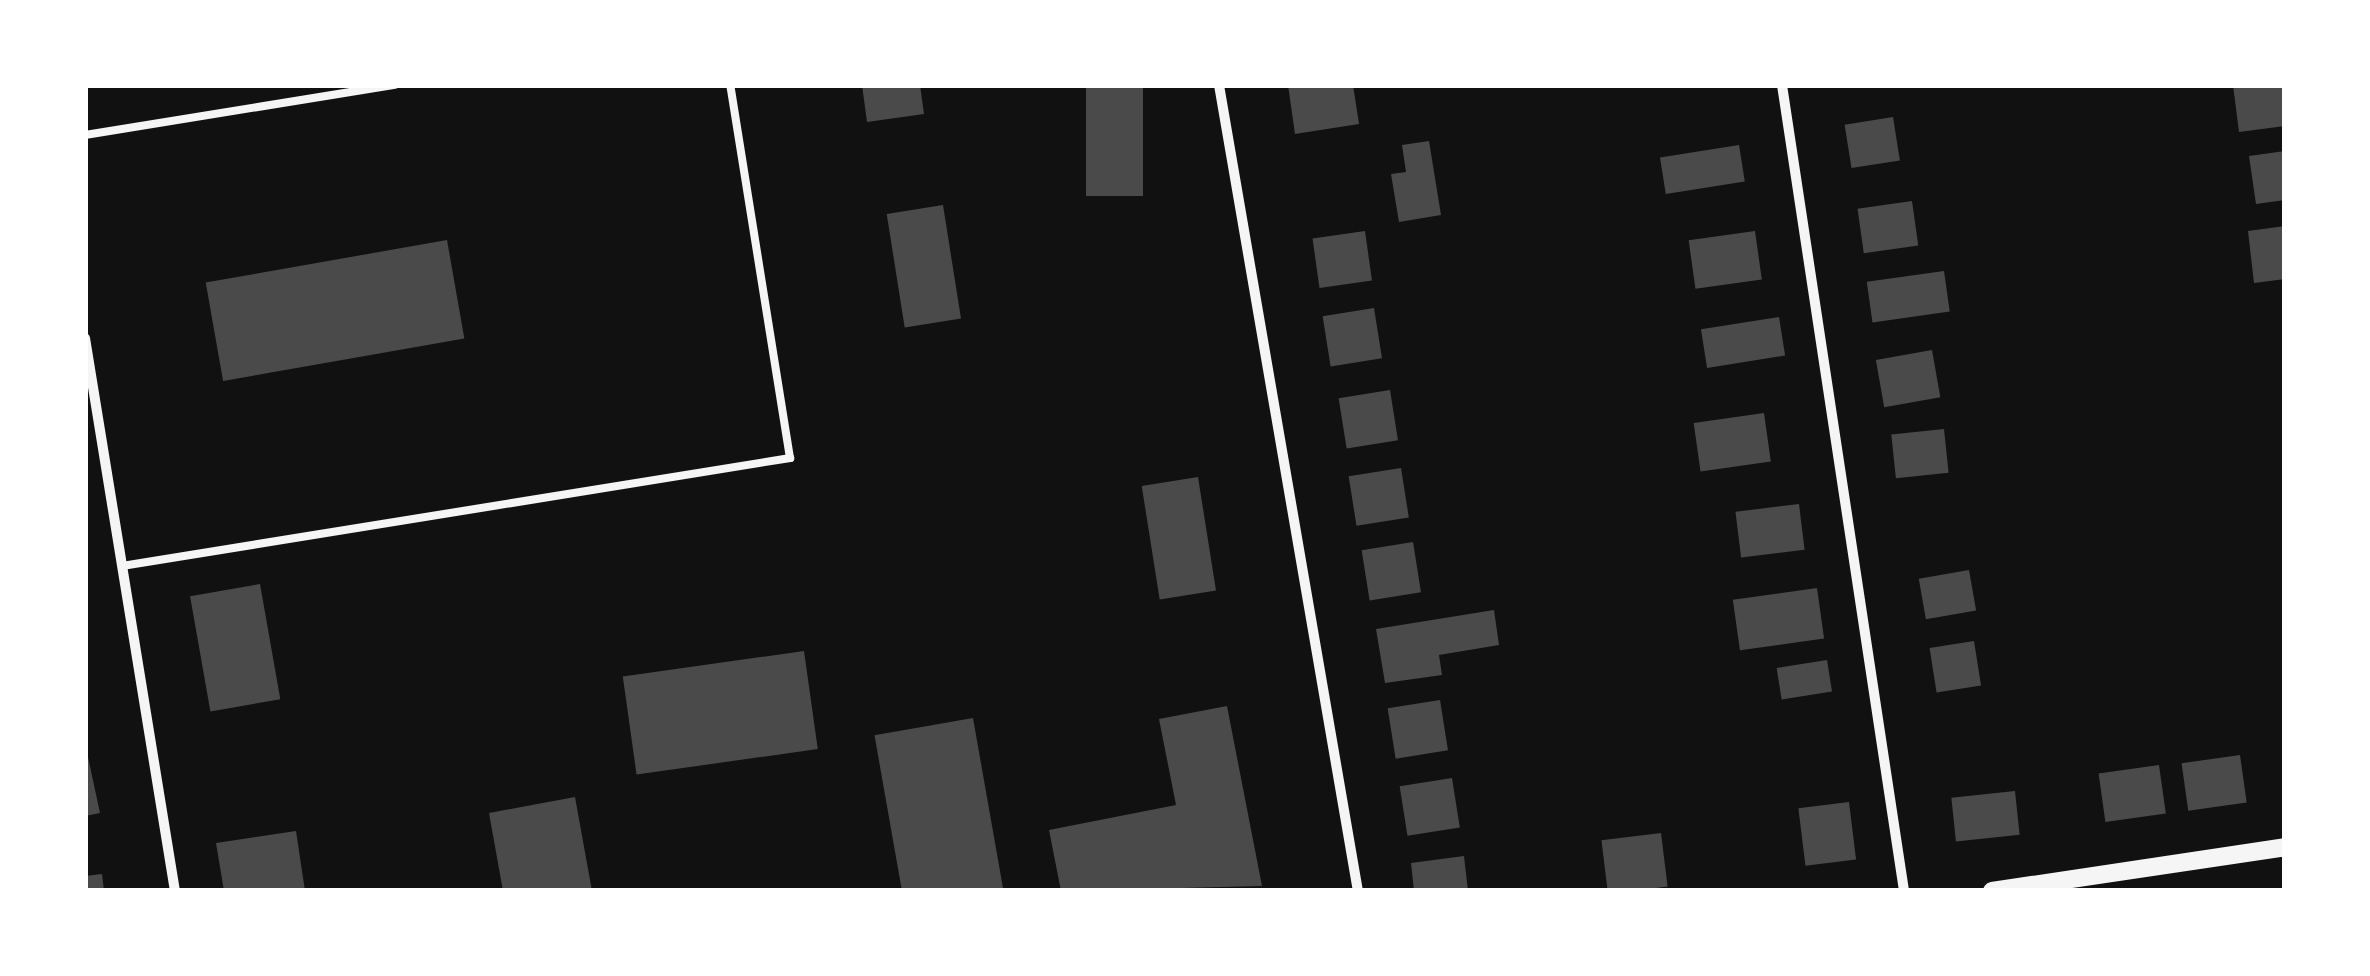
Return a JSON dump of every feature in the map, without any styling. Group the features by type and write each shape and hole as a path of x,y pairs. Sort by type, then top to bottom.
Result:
{"street":[{"path":"1219,85 1358,891"},
{"path":"1782,85 1904,891"},
{"path":"86,345 176,891"},
{"path":"1992,891 2285,847"}],"lane":[{"path":"85,136 396,85"},
{"path":"122,566 790,458 730,85"}],"building":[{"path":"862,85 920,85 924,114 867,122"},
{"path":"1086,85 1143,85 1143,196 1086,196"},
{"path":"1288,85 1353,85 1359,124 1295,134"},
{"path":"2233,85 2285,85 2285,126 2239,132"},
{"path":"1893,117 1900,160 1851,168 1845,125"},
{"path":"1429,141 1441,215 1399,222 1391,174 1406,172 1402,145"},
{"path":"1739,145 1745,182 1666,194 1660,158"},
{"path":"2285,151 2285,200 2256,204 2249,156"},
{"path":"1912,201 1918,246 1864,253 1858,209"},
{"path":"943,205 961,319 905,328 887,214"},
{"path":"2285,226 2285,279 2254,283 2248,231"},
{"path":"1365,231 1372,281 1319,288 1313,238"},
{"path":"1755,231 1762,280 1695,289 1689,240"},
{"path":"447,240 464,338 223,381 206,283"},
{"path":"1944,271 1950,312 1872,322 1867,282"},
{"path":"1374,308 1382,358 1331,367 1323,316"},
{"path":"1779,317 1785,356 1707,368 1701,329"},
{"path":"1932,350 1940,397 1884,407 1876,360"},
{"path":"1390,390 1398,440 1347,449 1339,398"},
{"path":"1764,413 1771,462 1701,471 1694,423"},
{"path":"1944,429 1949,473 1896,478 1891,435"},
{"path":"1401,468 1409,517 1356,526 1349,476"},
{"path":"1198,477 1216,591 1160,600 1142,486"},
{"path":"1799,504 1805,550 1741,557 1735,512"},
{"path":"1413,542 1421,592 1370,601 1362,550"},
{"path":"1969,570 1976,610 1926,619 1919,579"},
{"path":"260,584 280,699 210,712 190,596"},
{"path":"1817,588 1824,639 1740,650 1733,600"},
{"path":"1494,610 1499,645 1439,655 1442,675 1385,683 1376,629"},
{"path":"1974,641 1981,685 1937,692 1930,648"},
{"path":"804,651 818,749 637,775 623,676"},
{"path":"1827,660 1832,692 1782,700 1777,668"},
{"path":"1440,700 1448,750 1396,759 1388,708"},
{"path":"1227,706 1262,886 1061,891 1049,830 1176,805 1159,719"},
{"path":"973,718 1003,890 902,891 875,735"},
{"path":"85,743 100,813 85,816"},
{"path":"2240,755 2247,803 2188,811 2182,763"},
{"path":"2159,765 2166,814 2105,822 2099,773"},
{"path":"1452,778 1460,827 1407,836 1400,786"},
{"path":"2015,791 2020,835 1956,841 1951,798"},
{"path":"575,797 592,891 503,891 489,813"},
{"path":"1849,802 1856,860 1805,866 1798,808"},
{"path":"296,831 305,891 224,891 216,843"},
{"path":"1661,833 1668,887 1608,891 1601,840"},
{"path":"1464,856 1468,891 1414,891 1411,863"},
{"path":"102,874 104,891 85,891 85,876"}]}
